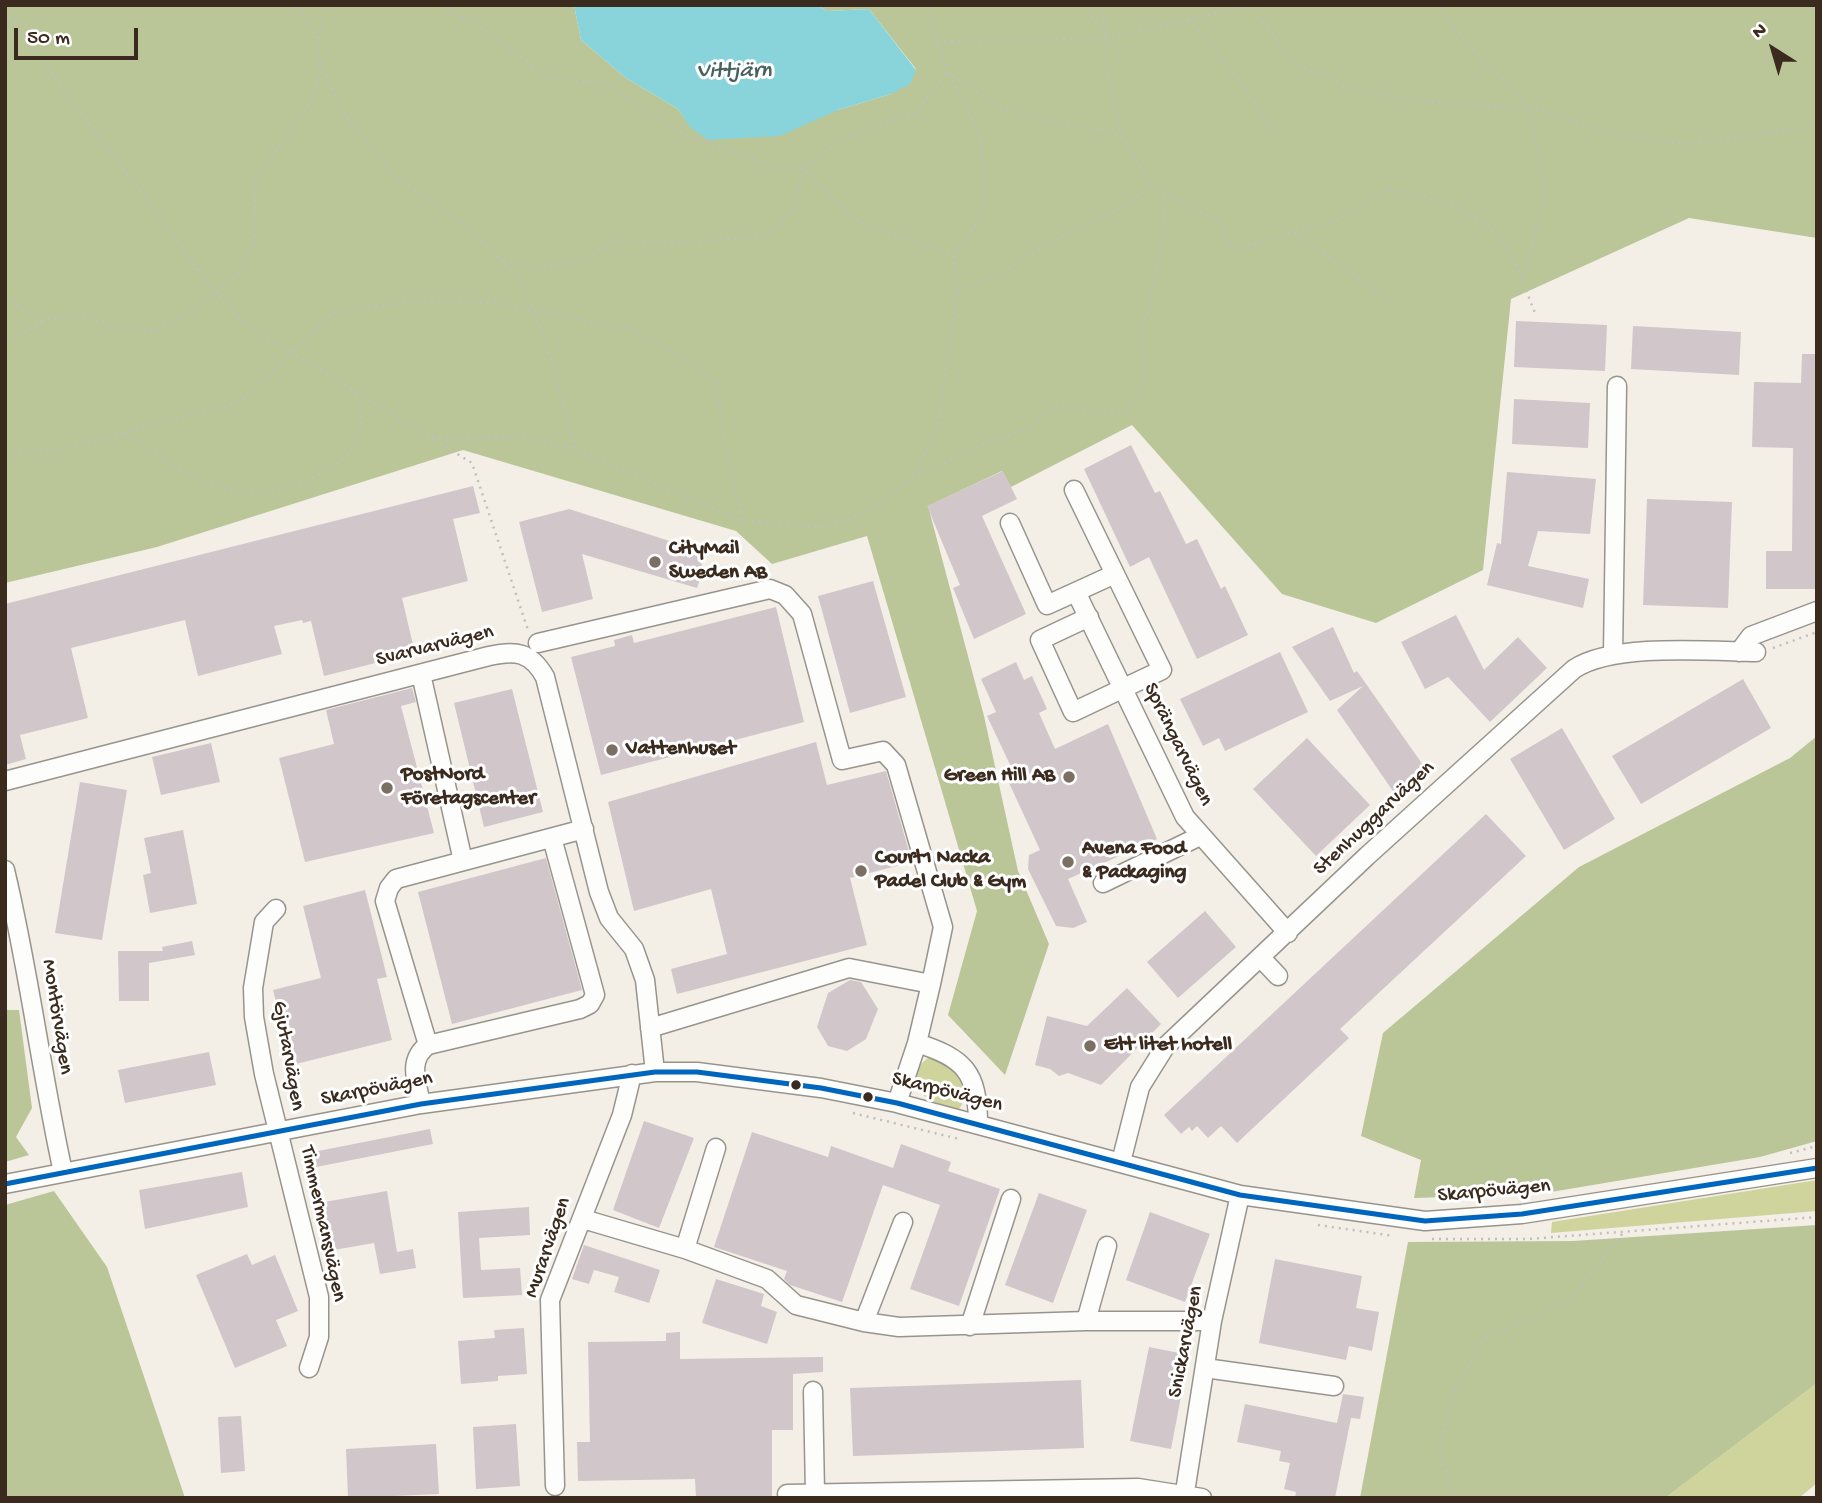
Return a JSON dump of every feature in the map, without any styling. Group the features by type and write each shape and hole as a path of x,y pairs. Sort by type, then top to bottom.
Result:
{"street":[{"path":"1613,654 1617,386"},
{"path":"1074,490 1161,670 1073,712 1040,640 1089,617"},
{"path":"1010,523 1047,605 1115,574"},
{"path":"535,643 769,589 797,605 802,614 842,760 883,751 896,765 943,927 917,1044 897,1103"},
{"name":"Sprängarvägen","path":"1076,592 1185,817 1288,933"},
{"path":"1747,652 1751,636 1817,611"},
{"name":"Svarvarvägen","path":"5,781 515,652 534,661 548,686 609,918 634,949 645,980 655,1072"},
{"name":"Stenhuggarvägen","path":"1121,1162 1140,1087 1156,1058 1367,856 1553,686 1589,659 1613,654 1747,652"},
{"path":"421,674 463,862"},
{"path":"428,1045 385,901 389,888 396,879 584,829"},
{"path":"1103,883 1200,836"},
{"path":"421,1104 415,1065 417,1056 428,1045 580,1009 590,1004 595,995 552,838"},
{"name":"Montörvägen","path":"5,870 17,918 42,1078 63,1172"},
{"name":"Gjutarvägen","path":"276,909 264,922 253,988 264,1074 279,1132"},
{"path":"1261,958 1278,976"},
{"path":"650,1028 724,1011 849,968 931,985"},
{"path":"917,1044 947,1053 963,1065 977,1098 978,1124"},
{"name":"Skarpövägen","path":"5,1184 421,1104 655,1072 697,1072 792,1082 897,1103 1240,1195 1424,1220 1534,1212 1817,1168"},
{"name":"Murarvägen","path":"555,1486 550,1300 622,1115 632,1074"},
{"name":"Timmermansvägen","path":"279,1132 319,1297 319,1337 309,1368"},
{"path":"685,1249 716,1148"},
{"name":"Snickarvägen","path":"1190,1497 1212,1321 1240,1195"},
{"path":"970,1326 1011,1199"},
{"path":"583,1219 685,1249 767,1279 796,1305 864,1322 899,1327 1086,1321 1212,1321"},
{"path":"864,1322 903,1222"},
{"path":"1086,1321 1107,1245"},
{"path":"1205,1368 1334,1386"},
{"path":"813,1391 815,1493"},
{"path":"787,1494 1138,1488 1190,1497"}],"path":[{"path":"297,5 318,38"},
{"path":"5,343 42,322 83,316 114,326 156,331 216,293 238,274 254,243 256,178 309,105 320,75 318,38 327,5"},
{"path":"438,5 471,21 549,78 607,83 677,131 772,166 803,168 847,137 915,113 947,72"},
{"path":"913,477 938,427 957,290 953,255 981,217 986,188 980,133 947,72 926,5"},
{"path":"1083,5 1107,38"},
{"path":"1101,5 1107,38 1105,62 1122,138 1150,184 1220,223 1231,250 1338,220 1386,189 1448,202 1485,222 1506,247 1536,315"},
{"path":"1437,5 1471,48 1531,108 1545,198 1521,282"},
{"path":"936,42 1107,38 1249,6 1293,62 1357,91 1437,103 1531,108 1618,136 1692,144 1817,126"},
{"path":"5,11 216,293 242,322 472,463 535,643"},
{"path":"1189,19 1249,93 1275,134"},
{"path":"319,60 340,109 393,174 469,228 518,277 545,338 576,450"},
{"path":"947,72 1002,107 1050,123 1105,130 1122,138"},
{"path":"803,168 857,220 953,255"},
{"path":"497,257 539,269 586,258 617,240 668,243 764,237 796,208 803,168"},
{"path":"957,290 994,278 1026,256 1128,204 1150,184"},
{"path":"432,438 529,437 576,450 743,521 826,527 870,511 913,477 993,440 1030,428 1052,409 1066,406 1104,412 1126,411 1138,394 1144,378 1145,359 1140,332 1149,309 1165,221 1164,193"},
{"path":"1295,233 1396,306"},
{"path":"5,298 42,322"},
{"path":"5,453 62,449 240,402 334,312 417,301 499,303 632,330 681,356 716,382 725,443 743,521"},
{"path":"126,434 188,475 231,491 260,494 331,472 349,451 361,426 356,391"},
{"path":"1747,652 1817,632"},
{"path":"847,1112 962,1140"},
{"path":"1528,1239 1817,1217"},
{"path":"1457,1498 1439,1455 1449,1403 1481,1340 1569,1301 1623,1233"}],"green space":[{"path":"5,5 574,5 581,40 626,78 678,109 691,127 838,110 891,94 916,69 869,9 827,11 817,5 1817,5 1817,238 1689,218 1511,299 1483,570 1376,623 1282,594 1132,425 1011,487 1002,471 928,506 984,716 1018,871 1049,944 1005,1075 948,1015 977,911 867,536 772,564 736,531 463,450 157,547 5,583"},
{"path":"1817,736 1817,1141 1760,1157 1539,1194 1414,1198 1421,1160 1361,1136 1383,1033 1579,867 1790,758"},
{"path":"5,1010 19,1010 32,1108 16,1137 29,1155 5,1162"},
{"path":"935,1057 948,1066 959,1079 964,1094 959,1109 934,1102 922,1093 918,1086 916,1068 928,1058"},
{"path":"1817,1180 1817,1211 1551,1233 1552,1222"},
{"path":"54,1191 107,1267 185,1498 5,1498 5,1205"},
{"path":"1817,1225 1817,1383 1665,1498 1360,1498 1408,1242 1573,1241"},
{"path":"1817,1383 1817,1483 1799,1498 1665,1498"}],"water":[{"name":"Vittjärn","path":"574,5 817,5 827,11 869,9 916,70 910,84 891,94 838,110 780,136 708,140 690,127 678,109 626,78 581,40"}],"building":[{"path":"1516,321 1607,325 1605,371 1514,367"},
{"path":"1633,326 1741,332 1739,375 1631,369"},
{"path":"1802,354 1817,354 1817,589 1766,589 1766,551 1792,551 1793,448 1752,447 1754,382 1801,383"},
{"path":"1514,399 1590,403 1588,448 1512,444"},
{"path":"1131,445 1155,493 1160,491 1186,544 1197,539 1221,589 1225,586 1248,635 1197,659 1149,557 1130,567 1084,469"},
{"path":"1003,471 1017,499 982,516 1026,614 974,639 953,588 960,585 927,506"},
{"path":"1507,472 1596,479 1590,534 1538,531 1528,566 1589,579 1583,608 1487,585 1497,543 1501,544"},
{"path":"473,486 480,513 453,519 468,581 402,598 415,653 324,676 311,621 303,623 302,620 274,626 282,654 198,676 185,620 71,648 88,718 20,735 26,759 5,765 5,604"},
{"path":"1647,499 1732,502 1728,608 1643,605"},
{"name":"CityMail Sweden AB","path":"569,509 698,550 703,570 697,588 582,554 593,599 542,612 519,522"},
{"path":"873,581 906,697 850,713 818,596"},
{"path":"776,607 804,722 601,775 571,657 615,646 614,640 632,635 634,643"},
{"path":"1456,615 1484,670 1518,637 1547,668 1490,722 1448,677 1425,689 1401,642"},
{"path":"1333,627 1354,673 1357,671 1430,775 1397,797 1337,710 1363,686 1330,701 1292,647"},
{"path":"1280,652 1308,712 1225,751 1219,738 1203,746 1180,699"},
{"path":"1016,662 1024,680 1032,676 1047,709 1039,713 1055,749 1108,724 1157,839 1068,879 1087,922 1073,928 1056,926 1028,869 1029,855 1040,850 1004,772 1012,769 987,716 996,712 981,679"},
{"path":"1743,679 1771,728 1641,804 1612,756"},
{"path":"412,688 416,702 401,706 434,833 305,862 279,758 334,744 326,710"},
{"path":"512,689 543,812 484,827 454,703"},
{"path":"1562,728 1615,819 1564,850 1510,759"},
{"path":"1307,738 1370,805 1316,856 1253,789"},
{"path":"816,742 827,785 886,771 912,862 850,878 867,945 677,994 671,969 727,954 711,889 634,911 608,802"},
{"path":"211,743 220,782 161,795 152,757"},
{"path":"80,782 127,790 102,940 55,933"},
{"path":"1486,814 1526,856 1340,1029 1349,1038 1237,1143 1221,1126 1208,1138 1197,1126 1192,1131 1189,1127 1181,1134 1164,1115"},
{"path":"183,830 197,904 150,913 143,875 151,873 144,838"},
{"path":"546,858 582,990 452,1024 418,892"},
{"path":"365,890 387,977 377,979 392,1040 296,1064 280,1004 277,1005 273,990 321,978 303,906"},
{"path":"1205,911 1236,947 1178,998 1147,962"},
{"path":"192,941 195,955 149,963 149,1001 119,1001 118,951 163,951 162,947"},
{"path":"850,980 861,982 878,1009 866,1039 847,1051 828,1046 817,1027 828,993"},
{"name":"Ett litet hotell","path":"1127,988 1161,1024 1101,1085 1068,1073 1059,1076 1050,1069 1035,1065 1047,1016 1087,1026"},
{"path":"209,1052 216,1085 125,1103 118,1070"},
{"path":"644,1121 694,1138 659,1228 613,1210"},
{"path":"430,1129 433,1144 306,1169 303,1154"},
{"path":"752,1132 828,1157 831,1146 893,1168 901,1144 951,1162 948,1171 1000,1189 959,1306 910,1289 940,1205 883,1185 842,1302 790,1285 784,1279 787,1271 714,1247"},
{"path":"242,1172 248,1207 145,1229 139,1190"},
{"path":"387,1191 397,1252 413,1249 416,1268 380,1274 374,1243 322,1252 313,1204"},
{"path":"1039,1193 1087,1210 1053,1303 1005,1285"},
{"path":"529,1207 530,1235 479,1238 481,1270 520,1268 522,1295 463,1298 458,1212"},
{"path":"1150,1212 1210,1234 1185,1302 1126,1280"},
{"path":"584,1245 660,1270 649,1303 614,1292 619,1277 594,1270 589,1284 572,1279"},
{"path":"247,1254 252,1265 275,1255 298,1311 276,1320 287,1346 235,1368 196,1275"},
{"path":"1275,1259 1362,1276 1356,1308 1379,1312 1372,1351 1349,1346 1346,1360 1259,1343"},
{"path":"716,1279 764,1294 761,1306 777,1312 767,1344 702,1323"},
{"path":"524,1328 527,1374 498,1376 498,1381 461,1384 458,1341 495,1338 494,1330"},
{"path":"680,1332 680,1359 823,1357 823,1372 793,1374 793,1430 772,1430 772,1498 696,1498 695,1479 578,1481 577,1442 590,1442 588,1342 666,1341 666,1333"},
{"path":"1149,1347 1189,1355 1171,1449 1130,1441"},
{"path":"1081,1380 1084,1448 853,1456 850,1388"},
{"path":"1343,1394 1364,1397 1360,1419 1351,1418 1335,1498 1295,1498 1296,1492 1284,1489 1290,1463 1279,1461 1281,1451 1237,1442 1245,1404 1337,1423"},
{"path":"241,1416 245,1471 221,1473 218,1417"},
{"path":"516,1424 520,1486 476,1489 473,1427"},
{"path":"436,1444 439,1494 348,1498 346,1449"}],"transit line":[{"path":"5,1184 421,1104 655,1072 697,1072 821,1088 897,1103 1240,1195 1425,1221 1522,1214 1817,1168"}],"place":[{"name":"CityMail Sweden AB","path":"655,562"},
{"name":"Vattenhuset","path":"612,750"},
{"name":"Green Hill AB","path":"1069,777"},
{"name":"PostNord Företagscenter","path":"387,788"},
{"name":"Avena Food & Packaging","path":"1068,862"},
{"name":"Court1 Nacka Padel Club & Gym","path":"861,871"},
{"name":"Ett litet hotell","path":"1090,1046"}]}
